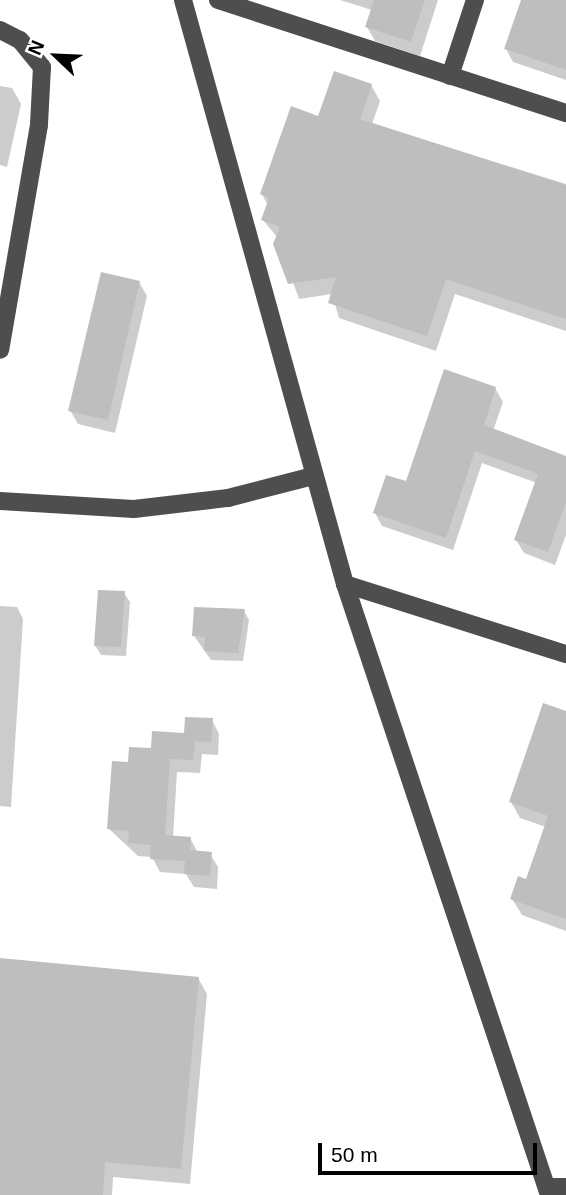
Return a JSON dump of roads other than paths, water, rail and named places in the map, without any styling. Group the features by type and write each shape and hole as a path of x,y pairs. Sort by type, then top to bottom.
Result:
{"street":[{"path":"183,0 345,584 548,1191 566,1187"},
{"path":"218,0 566,113"},
{"path":"450,76 475,0"},
{"path":"0,30 20,40 42,67 38,125 0,350"},
{"path":"0,501 134,509 228,498 313,476"},
{"path":"345,584 566,654"}]}
